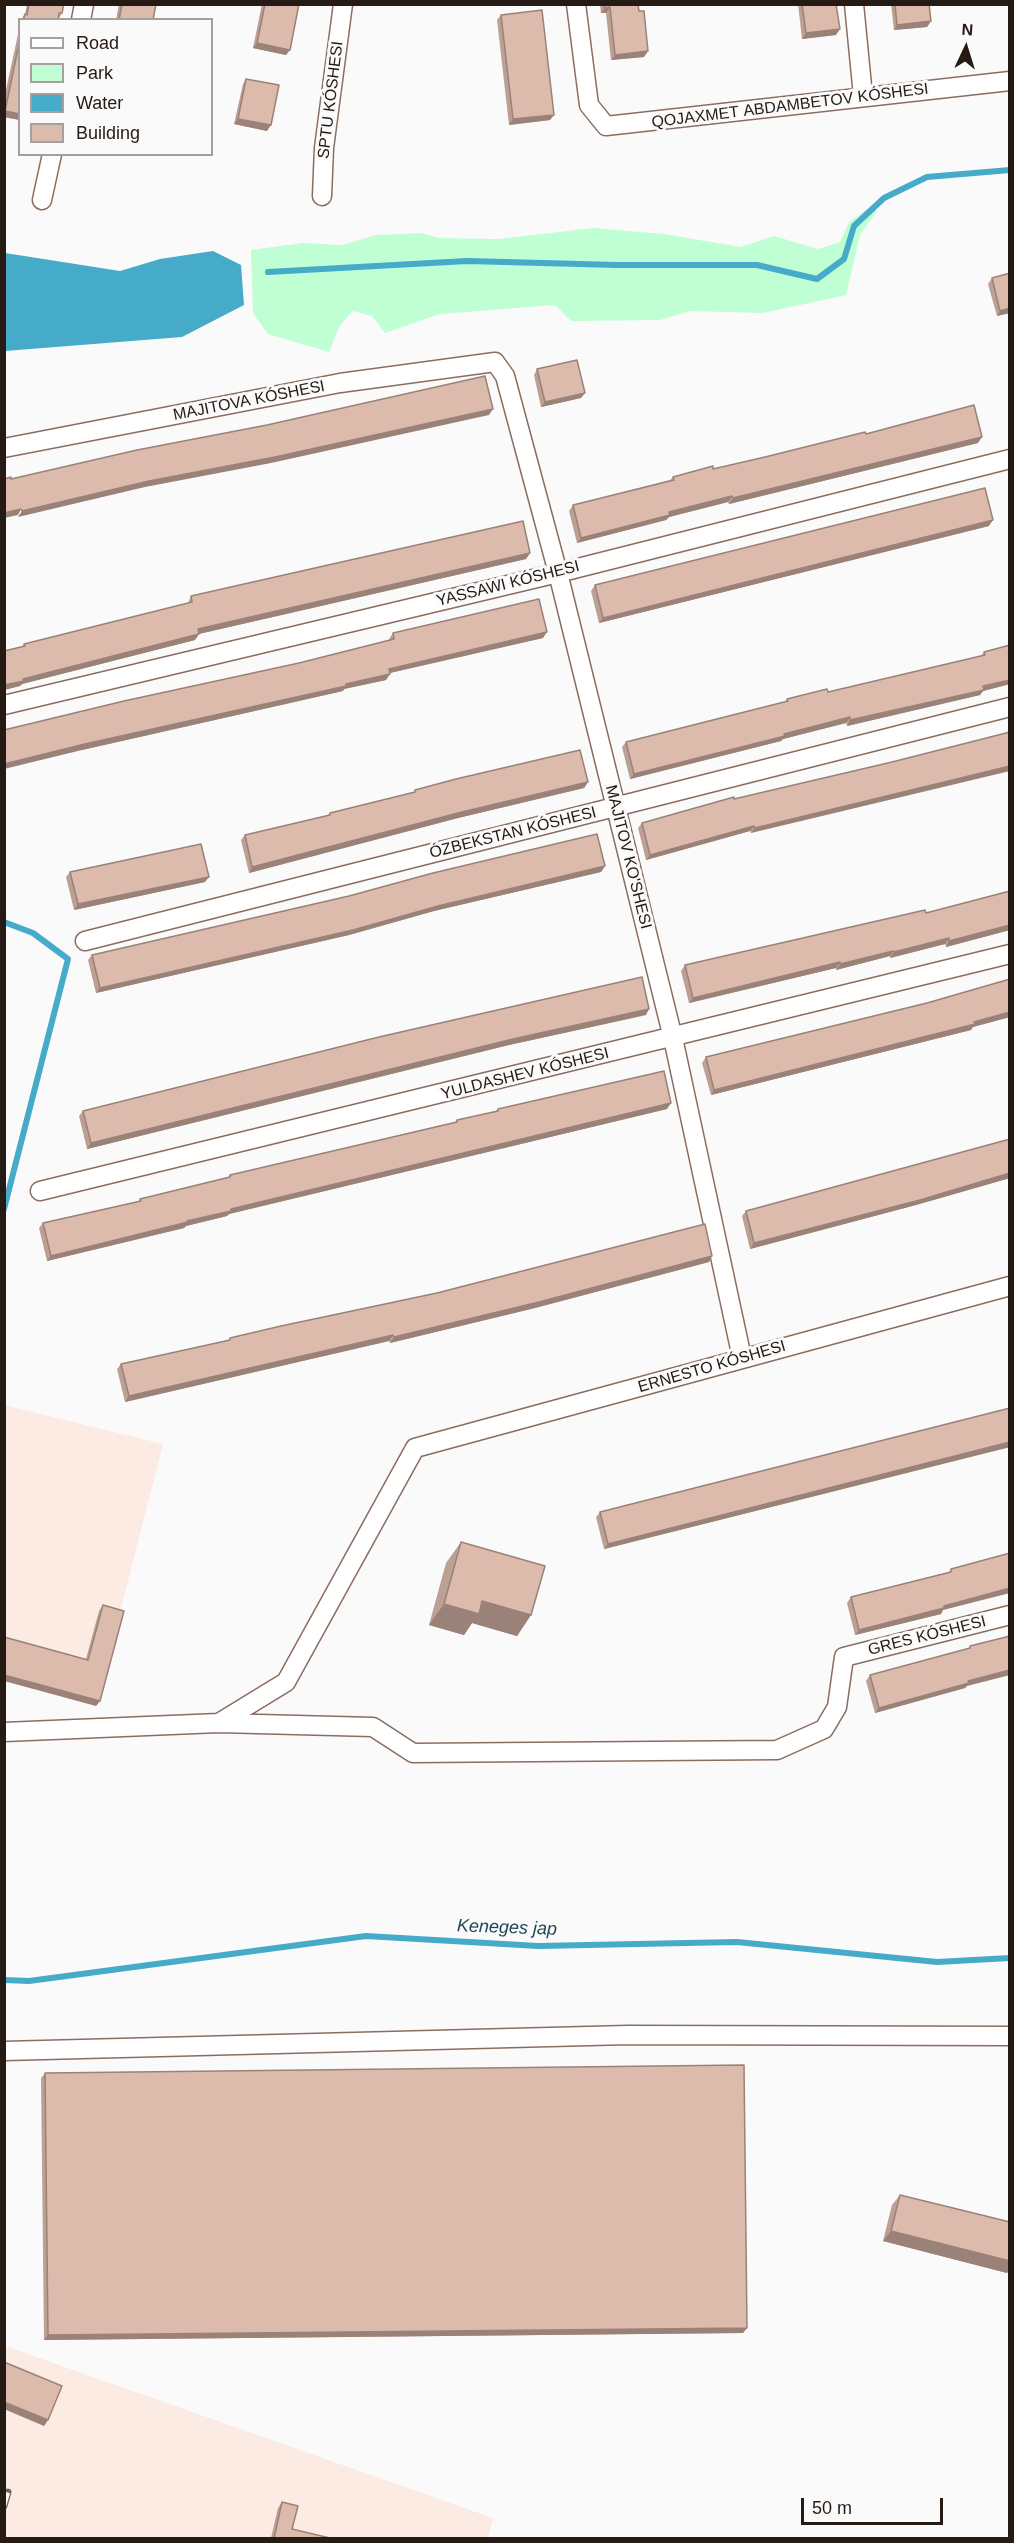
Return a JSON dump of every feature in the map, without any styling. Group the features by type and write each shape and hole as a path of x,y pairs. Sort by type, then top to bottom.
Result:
{"street":[{"name":"SPTU KÓSHESI","path":"322,196 324,148 343,4"},
{"name":"QOJAXMET ABDAMBETOV KÓSHESI","path":"576,4 590,105 606,126 1010,81"},
{"path":"854,4 862,96"},
{"path":"42,200 52,156"},
{"name":"MAJITOVA KÓSHESI","path":"4,448 340,384 495,362"},
{"name":"MAJITOV KO'SHESI","path":"495,362 505,376 558,573 673,1038 742,1358"},
{"name":"YASSAWI KÓSHESI","path":"4,705 1008,465"},
{"name":"ÓZBEKSTAN KÓSHESI","path":"85,941 1010,707"},
{"name":"YULDASHEV KÓSHESI","path":"40,1191 1010,954"},
{"name":"ERNESTO KÓSHESI","path":"219,1723 286,1682 415,1448 1010,1286"},
{"name":"GRES KÓSHESI","path":"219,1723 373,1727 413,1753 777,1750 824,1729 837,1707 844,1658 1010,1615"},
{"path":"4,1732 219,1723"},
{"path":"4,2051 628,2035 1010,2036"}],"shaded area":[{"path":"4,1405 163,1444 96,1706 5,1681"},
{"path":"5,2346 493,2518 488,2538 5,2538"}],"green space":[{"path":"870,207 877,211 860,235 846,295 763,313 690,311 660,320 571,321 555,305 440,314 385,333 372,316 353,311 340,325 329,352 268,334 253,313 251,250 303,243 342,245 376,235 421,233 439,238 499,239 593,228 664,234 740,247 774,236 818,249 840,242 849,222"}],"water":[{"path":"213,251 241,265 244,305 182,337 5,351 5,253 120,271 160,259"}],"building":[{"path":"29,4 64,4 58,18 24,18 25,14 27,15"},
{"path":"122,4 156,4 153,18 119,18"},
{"path":"265,4 299,4 290,50 257,43"},
{"path":"604,4 638,4 639,11 644,11 648,51 615,55 610,7 605,8"},
{"path":"802,4 836,4 840,29 806,33"},
{"path":"895,4 929,4 931,21 897,25"},
{"path":"542,10 554,115 513,119 501,15"},
{"path":"18,49 18,114 5,111"},
{"path":"246,79 279,85 271,125 238,119"},
{"path":"1010,273 1010,308 1000,311 992,278"},
{"path":"577,360 585,393 545,402 537,369"},
{"path":"485,376 493,409 4,513 4,479 11,477 11,479 137,450 267,425"},
{"path":"974,405 982,437 733,498 732,496 581,538 573,505 674,480 673,477 713,466 713,469 865,432 866,434"},
{"path":"985,488 993,520 603,618 595,585"},
{"path":"523,521 530,553 198,629 199,634 4,685 4,651 25,646 24,644 192,602 191,596"},
{"path":"539,599 547,632 389,669 390,674 346,684 346,686 4,764 4,730 299,663 394,639 393,633"},
{"path":"1010,645 1010,680 983,686 984,690 850,720 850,717 634,774 626,742 827,689 828,692 985,655 984,652"},
{"path":"1010,732 1010,766 755,828 754,826 650,855 642,823 734,797 734,799 892,762"},
{"path":"580,750 588,782 462,812 252,867 245,835 330,815 330,813 415,792 415,790 456,779"},
{"path":"597,834 605,866 438,906 353,930 100,988 92,955 349,896 433,873"},
{"path":"201,844 209,877 78,904 70,872"},
{"path":"1010,891 1010,925 949,941 949,938 840,964 840,962 693,998 685,965 925,910 926,913"},
{"path":"642,977 649,1009 513,1039 91,1143 83,1111 379,1037"},
{"path":"1010,979 1010,1012 974,1022 975,1024 714,1090 706,1057 927,1003"},
{"path":"664,1071 671,1103 231,1209 231,1211 51,1256 43,1223 141,1201 140,1199 230,1177 230,1175 457,1122 457,1120 498,1111 498,1109"},
{"path":"1010,1139 1010,1173 920,1200 754,1243 746,1211"},
{"path":"705,1224 712,1256 539,1302 394,1337 393,1335 129,1396 121,1364 230,1340 230,1338 281,1326 437,1293"},
{"path":"1010,1408 1010,1442 608,1544 600,1512"},
{"path":"461,1542 545,1566 531,1615 482,1601 479,1614 444,1604"},
{"path":"1010,1553 1010,1588 859,1630 851,1597 951,1572 951,1569"},
{"path":"103,1605 124,1611 100,1701 4,1675 4,1637 88,1660"},
{"path":"1010,1636 1010,1670 879,1708 870,1675"},
{"path":"744,2065 747,2328 48,2335 45,2073"},
{"path":"900,2195 1010,2222 1010,2261 891,2231"},
{"path":"4,2362 62,2386 48,2420 4,2402"},
{"path":"282,2502 298,2506 292,2529 330,2538 274,2538"}],"waterway":[{"path":"268,272 467,261 617,265 757,265 817,279 844,259 854,226 884,198 927,177 1010,170"},
{"path":"4,922 33,933 68,959 4,1209"},
{"name":"Keneges jap","path":"4,1980 29,1981 366,1936 538,1946 737,1942 937,1962 1010,1958"}],"railway":[{"path":"4,2506 8,2492"}]}
